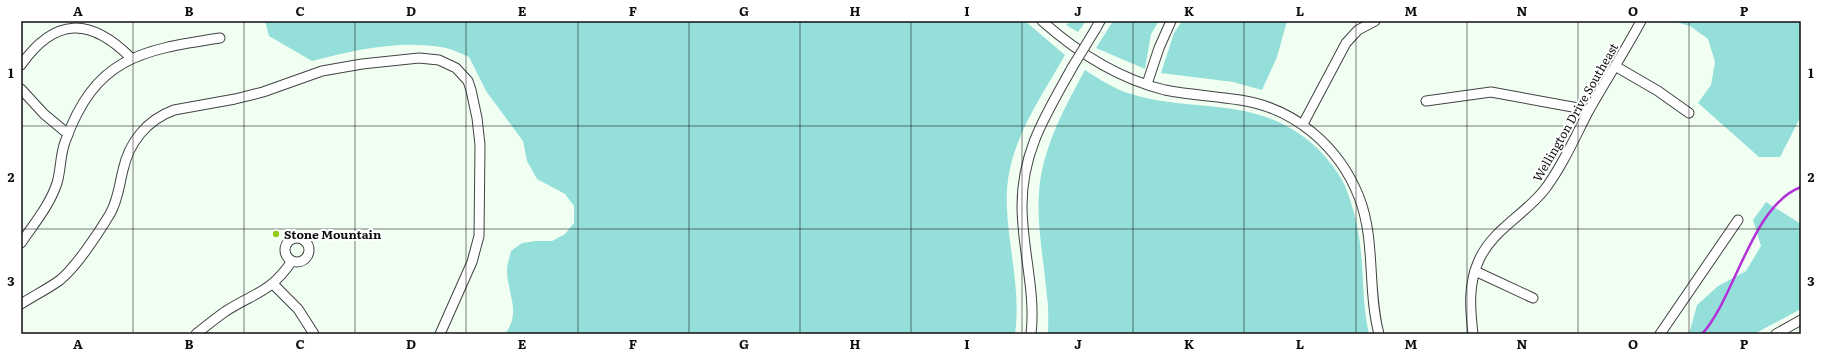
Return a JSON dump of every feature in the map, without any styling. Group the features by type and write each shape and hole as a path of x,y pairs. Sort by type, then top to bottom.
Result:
{"street":[{"path":"1042,21 1053,24 1074,47 1112,70 1165,90 1258,104 1286,115 1303,124 1322,141 1334,153 1346,170 1359,197 1368,235 1374,308 1379,334"},
{"path":"1031,334 1032,304 1022,208 1025,166 1040,125 1100,21"},
{"path":"1147,84 1165,32 1171,21"},
{"path":"1303,124 1346,43 1358,30 1375,21"},
{"name":"Wellington Drive Southeast","path":"1473,334 1470,292 1475,271 1485,250 1493,239 1531,205 1555,175 1589,110 1641,21"},
{"path":"21,65 40,42 50,34 70,28 80,28 100,35 112,42 131,58"},
{"path":"21,243 56,186 64,144 83,104 108,73 131,58 163,48 220,38"},
{"path":"21,304 59,280 76,262 115,202 123,170 131,148 146,127 162,114 179,109 263,92 322,71 362,64 419,58 448,63 456,68 468,81 473,95 480,145 479,236 472,262 440,334"},
{"path":"1615,66 1658,91 1689,113"},
{"path":"21,89 44,114 68,134"},
{"path":"1426,101 1475,93 1491,92 1589,110"},
{"path":"1660,334 1738,220"},
{"path":"196,334 226,311 274,284 292,261"},
{"path":"1475,271 1533,298"},
{"path":"274,284 298,308 314,334"},
{"path":"1776,334 1801,320"}],"shaded area":[{"path":"265,21 1025,21 1065,55 1024,128 1010,167 1007,187 1007,209 1016,287 1017,303 1015,334 505,334 510,326 513,310 507,270 511,251 522,243 552,241 565,234 574,223 574,206 565,194 537,179 527,161 523,141 486,91 469,57 446,48 395,45 345,53 312,61 269,36"},
{"path":"1071,21 1086,21 1078,32 1066,25"},
{"path":"1113,21 1159,21 1151,34 1145,69 1096,48"},
{"path":"1182,21 1287,21 1277,57 1262,90 1233,82 1161,73 1174,33"},
{"path":"1672,21 1801,21 1801,116 1780,157 1759,157 1698,103 1711,85 1715,62 1708,39 1690,26"},
{"path":"1085,70 1113,87 1131,94 1156,100 1249,112 1272,119 1294,130 1316,147 1339,175 1345,186 1352,207 1359,237 1365,311 1369,334 1048,334 1048,306 1039,225 1040,182 1052,138 1064,110"},
{"path":"1766,202 1801,224 1801,309 1754,334 1689,334 1697,305 1718,286 1746,271 1761,246 1753,220"}],"waterway":[{"path":"1702,334 1714,318 1757,232 1770,212 1784,197 1801,187"}],"place":[{"name":"Stone Mountain","path":"276,234"}]}
